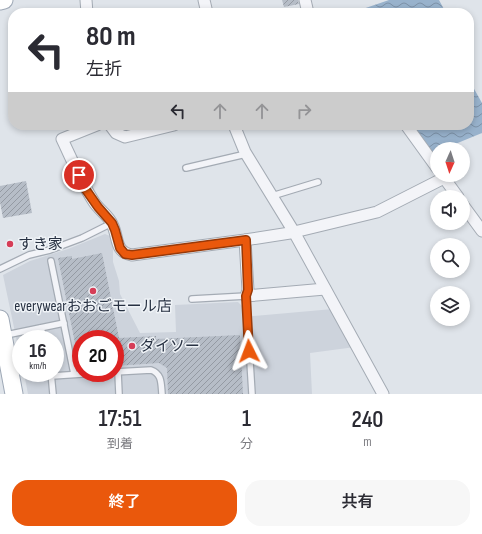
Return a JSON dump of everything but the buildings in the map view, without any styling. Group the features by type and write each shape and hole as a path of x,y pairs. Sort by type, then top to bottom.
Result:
{"main road":[{"path":"0,1 4,0"},
{"path":"0,319 14,394"}],"street":[{"path":"84,130 62,139 84,187 98,207 112,223 120,248 125,254 132,255 294,232 377,212 434,182"},
{"path":"114,130 116,133 125,137 154,130"},
{"path":"236,130 246,154 294,232 384,394"},
{"path":"410,130 430,158"},
{"path":"470,215 482,231"},
{"path":"246,240 248,290 246,296 325,289"}],"lane":[{"path":"186,168 246,154"},
{"path":"272,196 318,182"},
{"path":"0,269 29,256 82,238 112,223"},
{"path":"51,261 72,364"},
{"path":"192,299 246,296 252,394"},
{"path":"3,336 64,323"},
{"path":"124,372 150,370 155,372 160,377 162,394"},
{"path":"52,382 53,394"},
{"path":"117,382 119,394"}],"shaded area":[{"path":"105,234 110,236 113,245 113,262 119,281 120,294 140,333 176,332 175,305 238,302 242,306 243,317 333,309 355,347 310,353 312,394 28,394 26,382 64,382 64,330 15,330 3,275 30,261 68,249"}],"water":[{"path":"389,0 439,0 443,8 366,8"},
{"path":"474,89 482,103 482,133 460,142 430,142 430,149 415,130 474,130"}],"place":[{"name":"すき家","path":"10,244"},
{"name":"everywearおおごモール店","path":"93,291"},
{"name":"ダイソー","path":"132,346"}],"route":[{"path":"79,175 84,187 98,207 112,223 120,248 125,254 132,255 246,240 248,290 246,296 249,351"}]}
